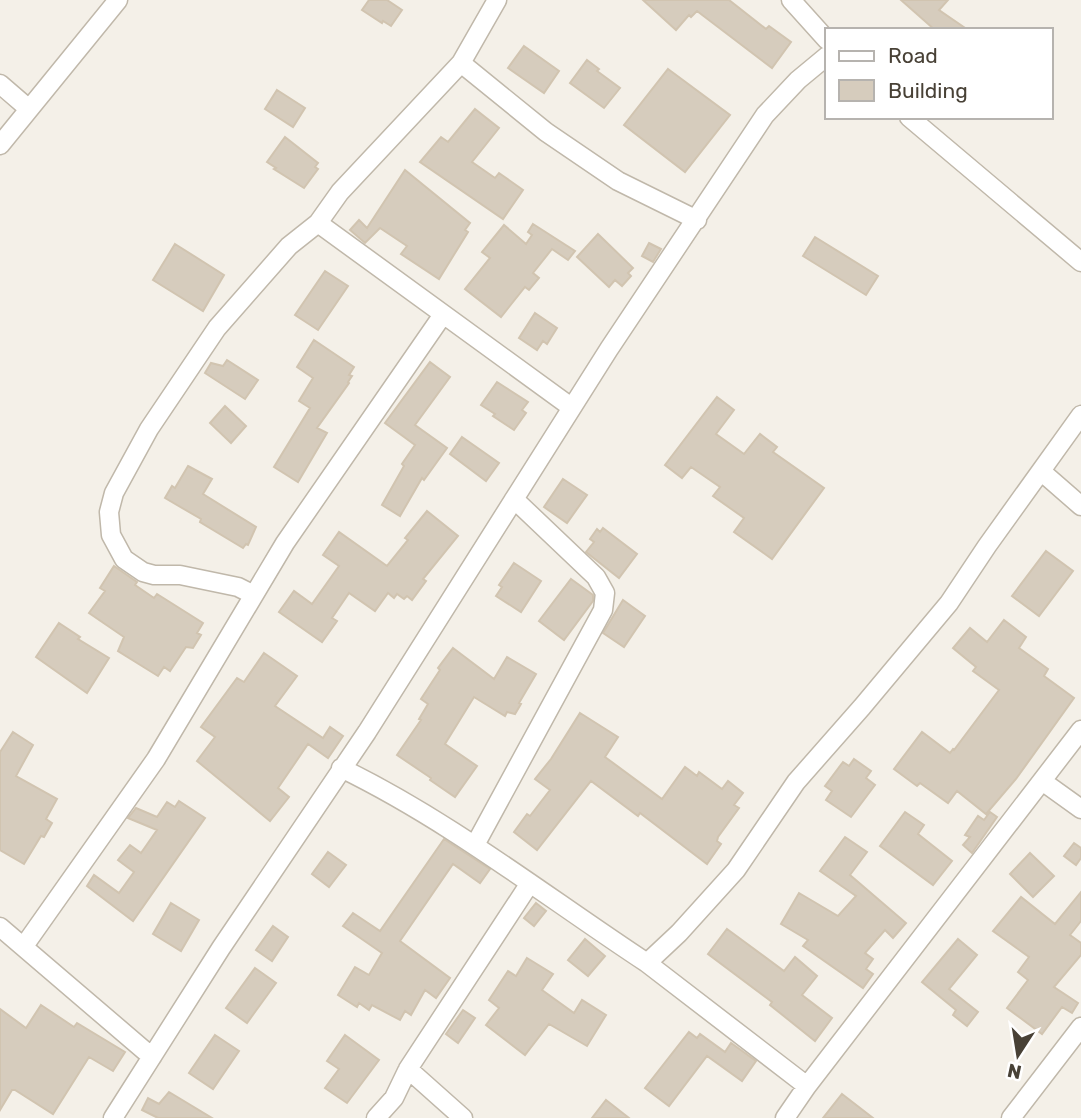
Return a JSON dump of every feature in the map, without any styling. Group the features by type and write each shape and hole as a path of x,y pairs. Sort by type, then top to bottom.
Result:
{"street":[{"path":"0,145 118,0"},
{"path":"254,595 238,587 180,575 142,572 124,559 111,534 109,512 114,493 149,429 217,328 289,246 318,223 340,192 461,64 497,0"},
{"path":"791,0 825,38"},
{"path":"113,1118 367,732 571,407 765,116 798,80 825,58"},
{"path":"461,64 546,132 607,173 646,196 697,220"},
{"path":"0,85 29,109"},
{"path":"911,119 1081,262"},
{"path":"318,223 442,316 571,407"},
{"path":"24,946 156,759 285,543 442,316"},
{"path":"647,963 679,933 736,870 796,782 949,603 1081,415"},
{"path":"1042,472 1081,506"},
{"path":"475,845 603,610 605,593 596,578 514,499"},
{"path":"785,1118 1081,730"},
{"path":"341,768 414,806 475,845 647,963 807,1086"},
{"path":"1042,781 1081,809"},
{"path":"376,1118 394,1098 408,1069 530,883"},
{"path":"0,927 152,1057"},
{"path":"1011,1118 1081,1027"},
{"path":"408,1069 463,1118"}],"building":[{"path":"369,0 387,0 402,10 391,26 362,10"},
{"path":"643,0 729,0 766,29 769,26 791,42 772,68 697,11 691,17 689,15 676,30"},
{"path":"901,0 948,0 939,10 965,28 933,28"},
{"path":"524,46 559,71 544,93 508,68"},
{"path":"587,60 620,88 604,108 570,83"},
{"path":"668,69 730,115 685,172 624,125"},
{"path":"277,90 305,108 293,127 265,109"},
{"path":"475,109 499,128 472,162 495,178 499,173 523,190 503,219 420,162 441,137 448,142"},
{"path":"285,137 318,163 315,167 318,169 304,188 267,162"},
{"path":"405,170 470,223 465,230 468,232 439,279 401,254 407,246 380,228 365,243 350,230 359,220 367,228"},
{"path":"533,224 575,251 568,260 552,249 533,273 539,278 529,290 525,287 501,317 465,289 490,258 482,252 504,225 526,244 532,235 528,232"},
{"path":"598,234 633,268 628,273 631,276 622,286 615,280 609,287 577,257"},
{"path":"815,237 878,276 866,295 803,256"},
{"path":"649,243 661,249 653,262 642,256"},
{"path":"175,244 224,275 203,311 153,280"},
{"path":"325,271 348,286 318,330 295,315"},
{"path":"535,313 557,328 547,344 543,341 537,350 519,338"},
{"path":"314,340 354,367 349,375 352,376 349,383 317,428 327,433 298,482 274,467 310,408 299,401 313,378 297,367"},
{"path":"227,360 258,380 245,399 205,373 211,363 223,366"},
{"path":"430,362 450,377 415,425 447,448 424,480 422,478 400,516 382,505 404,466 402,464 415,445 385,423"},
{"path":"497,382 528,402 522,410 526,413 514,430 481,405"},
{"path":"717,397 734,410 716,434 744,454 760,434 777,447 773,452 824,488 772,559 734,532 744,518 713,496 720,487 691,467 682,478 665,465"},
{"path":"225,406 246,426 231,443 210,423"},
{"path":"462,437 499,463 486,481 450,454"},
{"path":"188,466 212,479 203,494 256,527 248,545 243,548 165,498 172,486 175,488"},
{"path":"563,479 587,495 567,523 544,507"},
{"path":"427,511 458,536 423,579 426,581 412,600 397,594 394,598 388,593 375,611 349,593 332,618 337,621 322,642 279,612 294,591 312,604 339,566 323,555 339,532 387,566"},
{"path":"603,528 637,554 619,578 586,552 594,542 590,539 597,529 600,532"},
{"path":"1046,551 1073,571 1039,616 1012,596"},
{"path":"514,563 541,581 521,612 496,596 502,587 499,585"},
{"path":"114,566 154,598 157,594 203,623 197,633 201,635 193,648 186,647 170,671 164,667 158,676 118,651 124,637 89,613 105,591 100,588"},
{"path":"571,579 593,595 593,601 564,640 539,621"},
{"path":"623,600 645,616 624,647 603,633"},
{"path":"1004,620 1026,637 1019,648 1048,669 1044,676 1074,698 1016,779 986,814 957,791 948,803 920,783 917,786 894,769 922,732 950,753 954,750 999,690 973,671 976,667 953,648 970,628 987,642"},
{"path":"59,623 80,637 78,639 109,658 87,693 36,657"},
{"path":"453,648 494,679 507,657 536,674 515,714 507,712 505,716 474,697 445,744 477,766 455,797 397,755 421,720 419,719 428,704 421,699"},
{"path":"264,653 297,676 275,706 323,738 330,727 343,736 328,758 308,744 278,788 289,797 270,821 197,761 215,737 201,727 237,678 244,682"},
{"path":"580,713 618,737 605,757 662,799 685,767 697,776 699,772 722,789 728,781 743,793 734,805 739,808 718,837 717,841 721,844 707,864 640,813 638,816 591,781 537,850 514,832 550,790 535,779"},
{"path":"13,732 33,745 16,776 57,799 46,819 52,823 24,864 0,850 0,752"},
{"path":"854,759 871,771 866,778 875,785 851,817 826,800 832,791 825,786 843,762 849,766"},
{"path":"179,801 205,818 133,921 87,886 94,875 119,893 134,872 118,860 130,845 141,853 157,830 128,818 136,808 157,817 167,802 175,807"},
{"path":"905,812 924,825 918,834 952,861 933,885 880,846"},
{"path":"990,812 997,817 972,853 963,845 970,837 965,835 978,816 984,820"},
{"path":"845,837 867,852 850,875 906,923 893,938 885,930 865,953 873,959 866,969 873,974 863,988 803,946 808,940 781,924 799,893 838,916 856,896 820,871"},
{"path":"444,839 490,869 480,883 453,864 400,941 450,978 436,998 425,990 411,1015 405,1011 400,1020 372,1005 369,1010 359,1003 357,1007 338,995 355,967 369,975 382,953 343,926 353,913 380,931"},
{"path":"1074,843 1081,848 1081,858 1076,865 1064,856"},
{"path":"328,852 346,865 329,887 312,874"},
{"path":"1030,853 1054,876 1033,897 1010,874"},
{"path":"1081,892 1081,921 1070,935 1081,943 1081,955 1054,987 1078,1003 1072,1013 1062,1007 1042,1034 1007,1008 1028,980 1018,972 1029,957 993,931 1021,897 1055,924"},
{"path":"171,903 199,920 181,951 153,934"},
{"path":"536,903 546,911 534,926 524,918"},
{"path":"273,926 288,937 272,961 256,950"},
{"path":"727,929 784,971 795,957 817,976 802,995 832,1018 815,1041 770,1005 772,1002 708,954"},
{"path":"585,939 605,956 588,976 568,960"},
{"path":"958,939 977,955 949,989 978,1012 967,1026 953,1015 956,1010 922,982"},
{"path":"527,958 553,974 542,990 574,1013 582,1000 606,1015 587,1046 549,1024 525,1055 486,1025 499,1008 489,1000 508,971 516,976"},
{"path":"255,968 276,983 247,1023 226,1008"},
{"path":"41,1005 74,1027 77,1023 125,1052 113,1071 89,1057 53,1114 15,1090 12,1090 0,1110 0,1009 26,1028"},
{"path":"463,1010 475,1018 458,1043 446,1034"},
{"path":"689,1032 697,1038 700,1034 725,1052 731,1043 756,1061 742,1081 707,1056 669,1106 645,1088"},
{"path":"215,1035 239,1051 213,1089 189,1073"},
{"path":"345,1035 379,1060 347,1103 325,1088 339,1069 327,1061"},
{"path":"169,1092 212,1118 158,1118 142,1110 148,1098 159,1104"},
{"path":"842,1094 873,1118 823,1118"},
{"path":"606,1100 629,1118 592,1118"}]}
